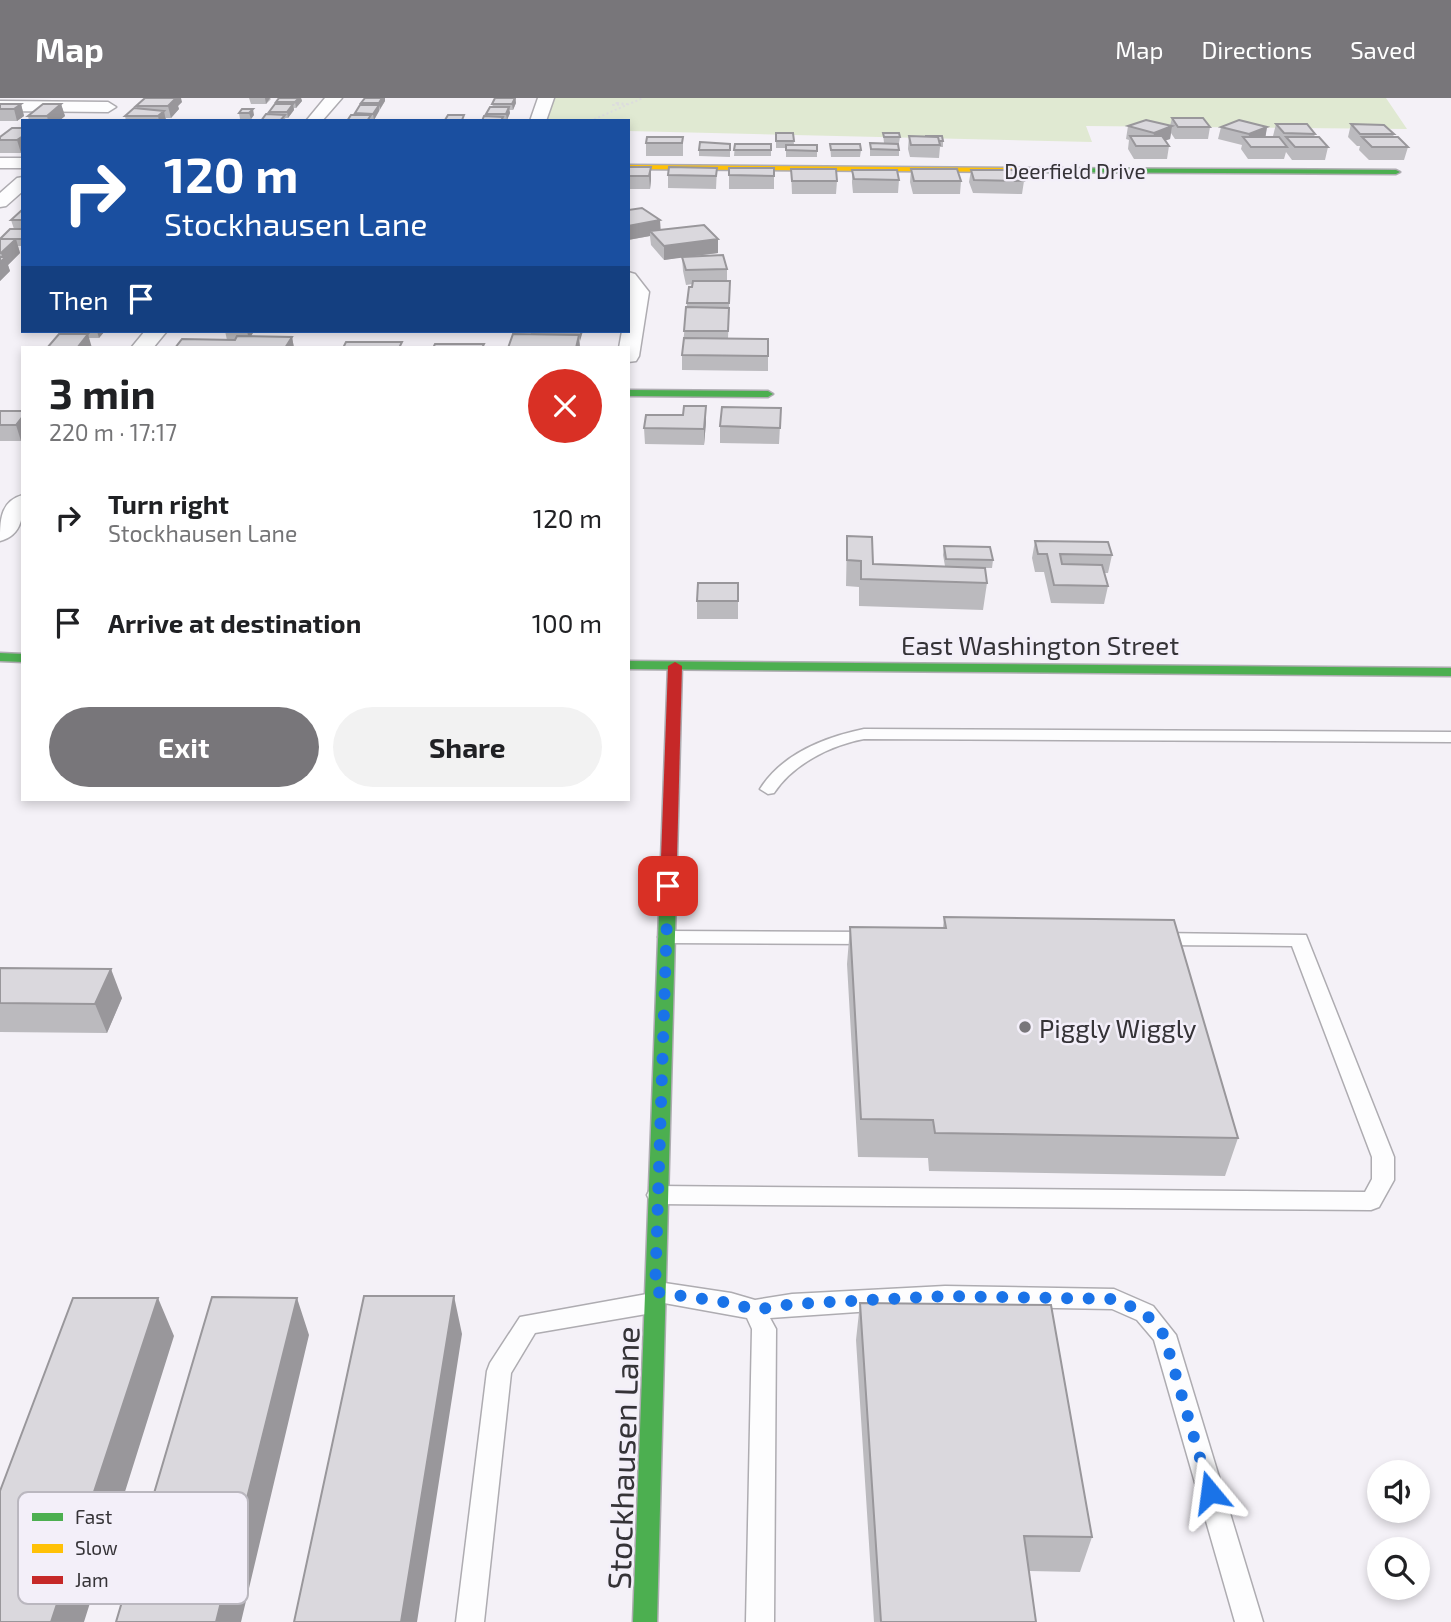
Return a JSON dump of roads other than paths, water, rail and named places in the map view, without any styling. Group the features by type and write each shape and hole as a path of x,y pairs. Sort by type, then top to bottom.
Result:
{"street":[{"path":"315,119 334,98"},
{"path":"539,119 546,98"},
{"path":"0,106 113,102"},
{"path":"94,119 113,102"},
{"path":"0,163 21,163"},
{"name":"Deerfield Drive","path":"630,167 1396,172"},
{"path":"0,202 21,184"},
{"path":"630,281 639,292 630,346"},
{"path":"630,393 768,394"},
{"path":"0,533 21,506"},
{"path":"0,657 21,658"},
{"name":"East Washington Street","path":"630,665 1451,672"},
{"name":"Stockhausen Lane","path":"645,1622 675,666"}],"lane":[{"path":"768,789 779,772 843,738 864,734 1451,737"},
{"path":"667,937 888,938"},
{"path":"658,1195 1371,1201 1383,1180 1382,1157 1299,940 1137,939"},
{"path":"470,1622 499,1371 528,1324 655,1297 731,1303 755,1310 792,1304 945,1296 1114,1299 1145,1313 1164,1335 1249,1622"},
{"path":"755,1310 764,1329 760,1622"}],"place":[{"name":"Piggly Wiggly","path":"1025,1027"}]}
